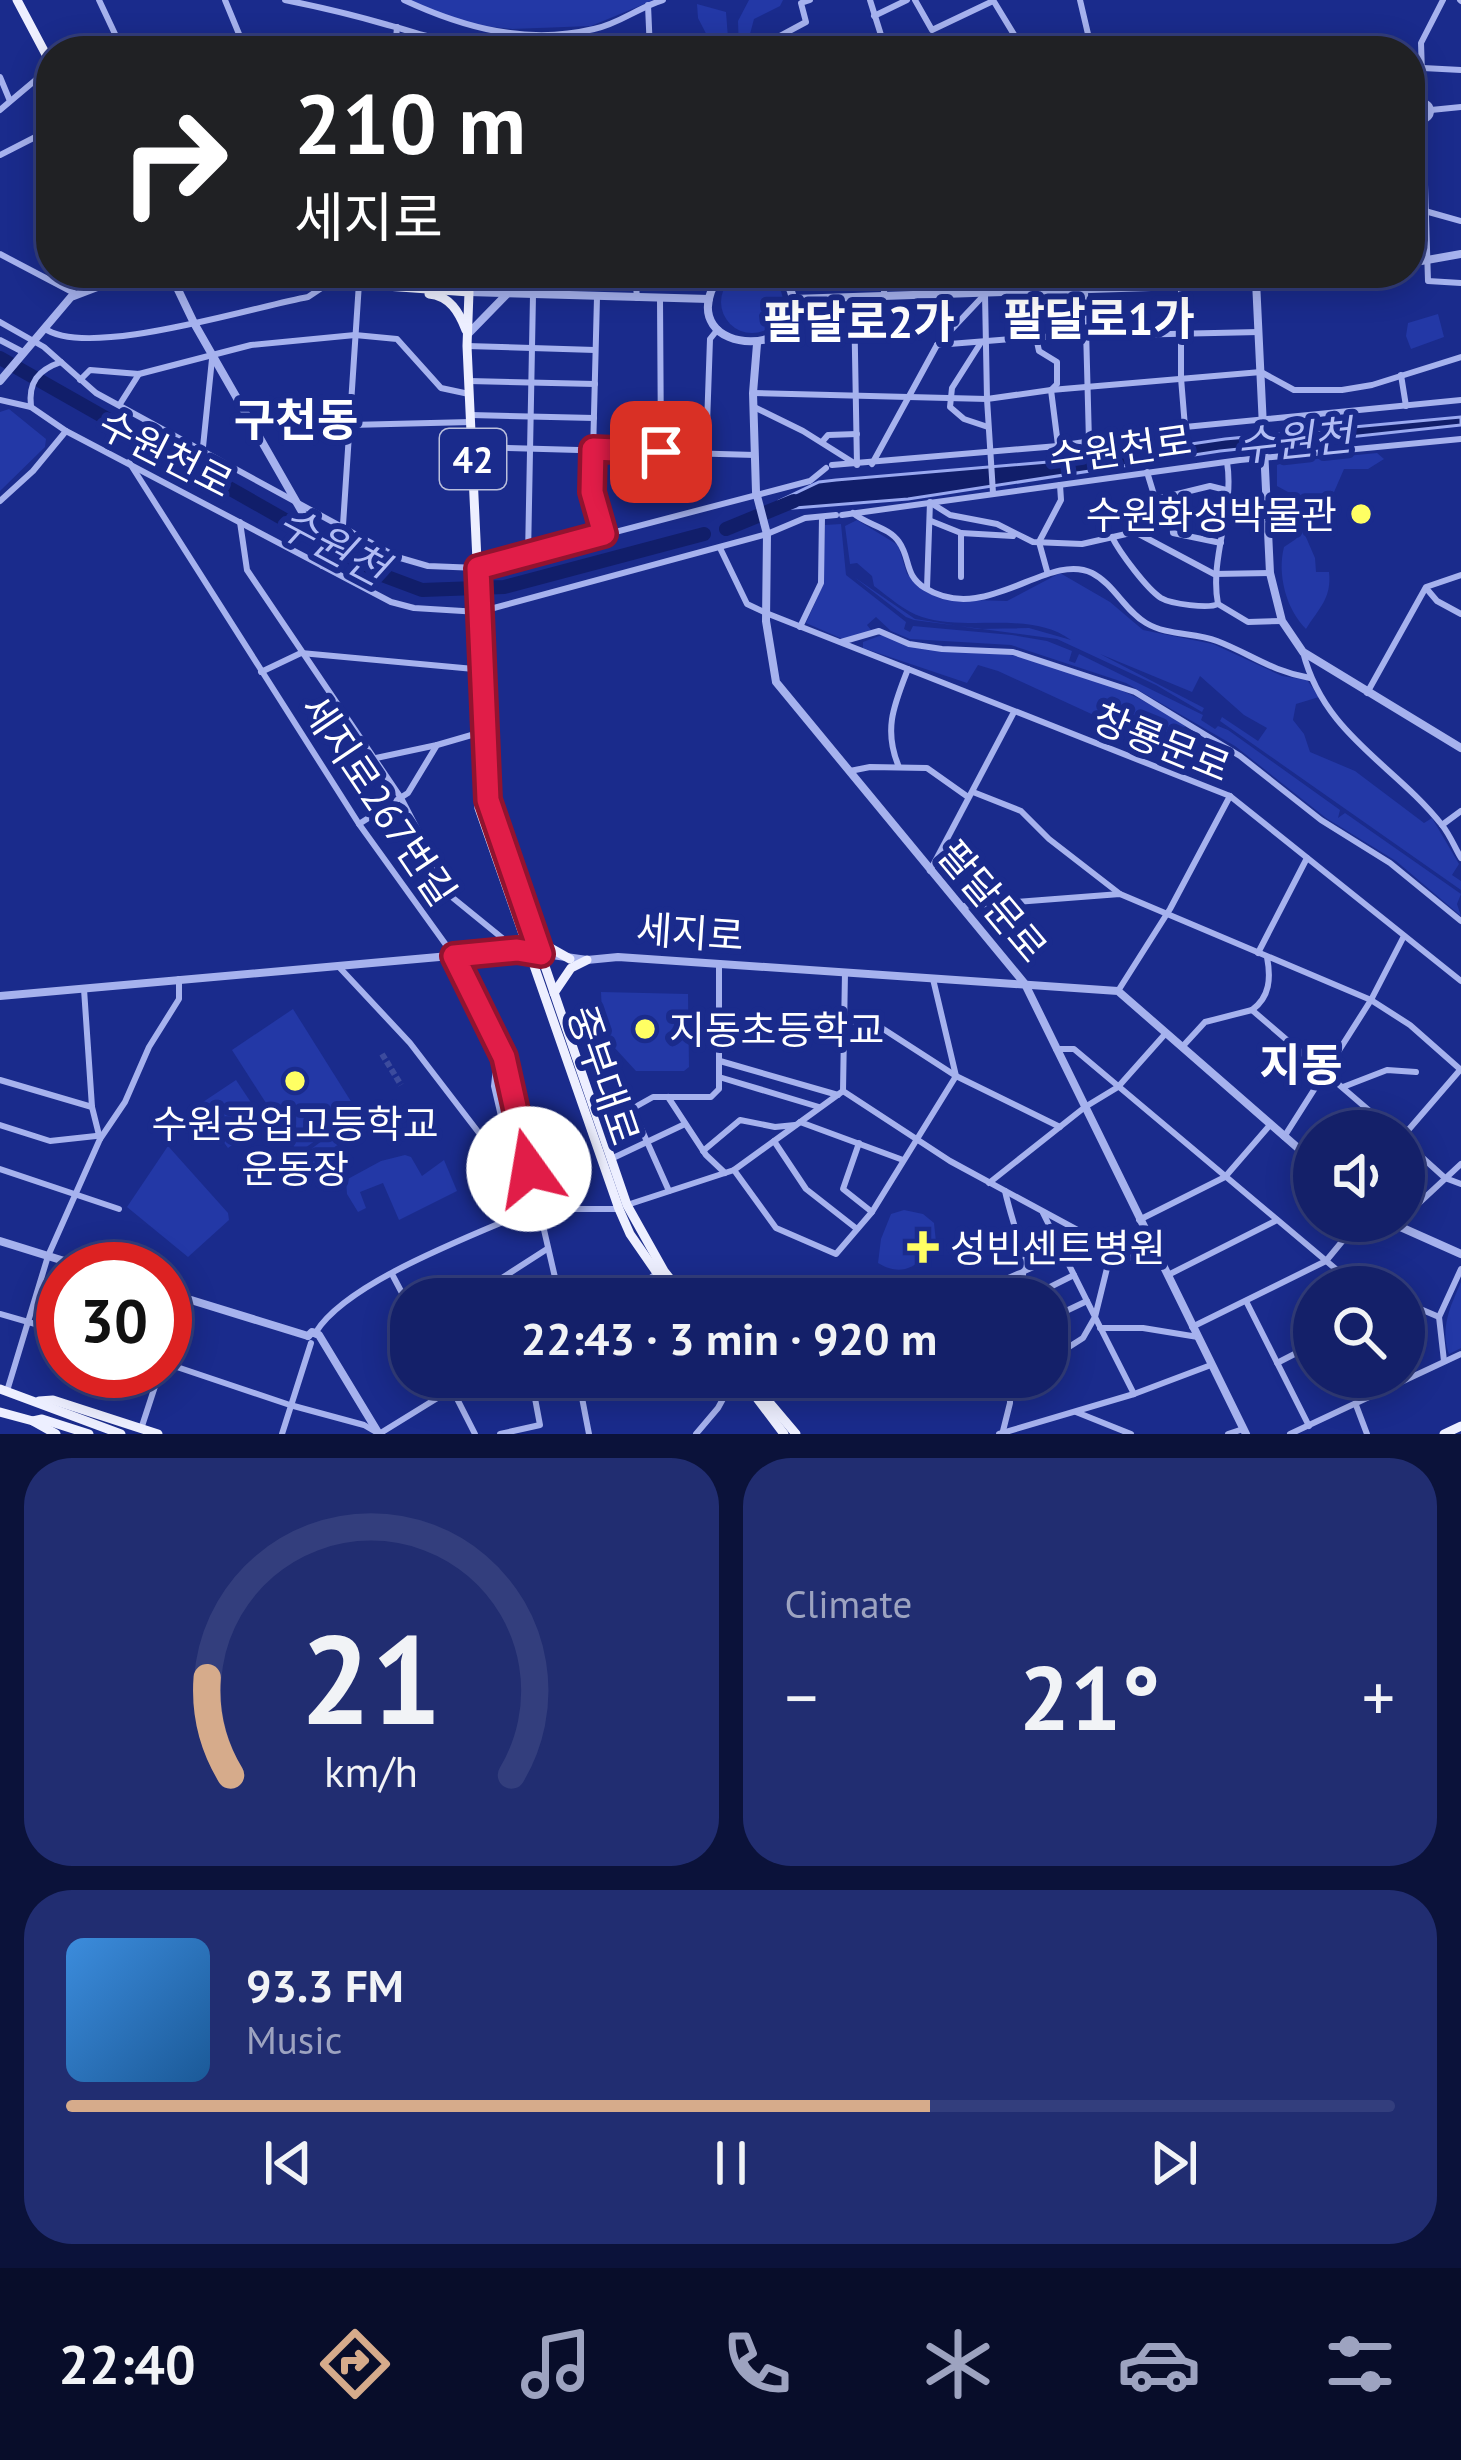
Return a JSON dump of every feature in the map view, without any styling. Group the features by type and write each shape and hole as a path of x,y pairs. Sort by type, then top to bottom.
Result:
{"main road":[{"path":"17,0 36,37"},
{"path":"413,288 444,298 458,312 468,341"},
{"path":"430,288 469,292"},
{"name":"중부대로","path":"469,292 488,800 534,938 535,954 554,993 601,1126 623,1207 670,1278"},
{"name":"중부대로","path":"479,608 472,623 479,808 623,1207 659,1278"},
{"path":"534,938 569,959"},
{"path":"554,993 561,977 587,960"},
{"path":"3,1390 39,1401 89,1434"},
{"path":"757,1398 784,1434"},
{"path":"761,1398 796,1434"},
{"path":"39,1401 53,1400 158,1434"},
{"path":"0,1412 34,1421 55,1434"},
{"path":"34,1421 121,1434"},
{"path":"1444,1434 1461,1426"}],"street":[{"path":"99,0 116,36"},
{"path":"225,0 240,36"},
{"path":"285,0 421,36"},
{"path":"404,0 442,18 508,34 592,30 663,0"},
{"path":"870,0 881,36"},
{"path":"874,16 911,0 932,30 993,0 1015,36"},
{"path":"1080,0 1088,36"},
{"path":"1424,36 1444,0"},
{"path":"780,36 806,22 805,1"},
{"path":"648,5 649,36"},
{"path":"396,36 397,27"},
{"path":"1425,68 1461,70"},
{"path":"0,77 10,101"},
{"path":"0,110 36,81"},
{"path":"1425,104 1431,110"},
{"path":"1425,118 1431,110 1461,107"},
{"path":"0,155 36,137"},
{"path":"1461,220 1425,211 1429,281 1461,283"},
{"path":"0,254 36,273"},
{"path":"1427,261 1461,254"},
{"path":"65,288 76,294"},
{"path":"2,376 76,294 93,288"},
{"path":"177,288 299,505 323,560"},
{"path":"44,328 52,334 91,339 146,334 308,297 321,288"},
{"path":"343,525 359,288"},
{"path":"465,288 507,294 709,299"},
{"path":"469,292 470,288"},
{"path":"636,288 637,298"},
{"path":"714,288 709,299 718,328 728,338 757,344 779,334 792,312 788,288"},
{"path":"884,288 886,297"},
{"path":"948,288 948,295"},
{"path":"987,288 984,341 993,493"},
{"path":"793,299 1142,288"},
{"path":"1181,288 1185,427"},
{"path":"1256,288 1270,573 1282,621 1340,727 1442,825 1461,858"},
{"path":"1084,291 1089,442"},
{"path":"468,341 507,294"},
{"path":"872,464 937,345 986,294"},
{"path":"528,556 533,295"},
{"path":"597,297 592,492 604,534"},
{"path":"854,298 857,465"},
{"path":"660,299 661,452"},
{"name":"수원천로","path":"0,322 33,339 80,380 299,505 412,562 478,570 810,481 839,462 857,465 989,453 1185,427 1461,400"},
{"path":"706,453 710,339 718,328"},
{"path":"937,345 1036,337 1259,332"},
{"path":"80,380 90,370 139,374 250,345 355,335 397,338 441,388 595,385"},
{"name":"수원천로","path":"1036,337 1040,351 1057,362 1057,384 1051,389 1058,446"},
{"path":"0,340 22,353"},
{"path":"468,341 595,350"},
{"path":"984,341 952,388 950,407 964,419 988,427"},
{"name":"팔달문로","path":"757,344 753,393 757,495 766,532 766,613 776,682 1025,985 1244,1432"},
{"path":"203,448 209,365 214,356"},
{"path":"753,393 987,399 1051,389 1261,372 1294,390 1311,391 1372,386 1461,357"},
{"path":"31,407 40,370 61,362"},
{"path":"120,404 139,374"},
{"path":"1401,375 1406,406"},
{"name":"수원천로","path":"0,400 31,407 66,431 323,560 391,602 414,608 479,608 719,546 805,518 1227,462 1461,439"},
{"path":"754,407 857,465"},
{"path":"350,425 531,416 594,418"},
{"path":"0,501 66,431"},
{"path":"822,442 828,435 857,434"},
{"path":"473,447 755,455"},
{"name":"세지로267번길","path":"129,462 359,824 454,956 498,1047"},
{"path":"1218,604 1214,574 1227,462"},
{"path":"930,520 962,533 1082,544 1148,526 1157,514 1157,499 1147,472"},
{"path":"1047,572 1040,542 1057,511 1060,484"},
{"path":"1157,499 1210,486 1226,490"},
{"path":"930,502 950,515 997,524 1017,536"},
{"path":"927,590 930,502"},
{"path":"853,513 894,536 902,545 909,574 927,590 957,598 986,596 1022,586 1047,572 1091,573 1144,622 1216,640 1256,663 1310,678"},
{"path":"1157,514 1172,520 1173,533 1221,543"},
{"path":"800,626 820,583 822,517"},
{"path":"240,521 247,570 401,798 453,898 517,950"},
{"path":"1136,532 1214,574 1270,573"},
{"path":"961,577 962,533"},
{"path":"1112,537 1136,573 1161,598 1202,608 1218,604 1248,622 1282,621"},
{"path":"719,546 747,604 766,613"},
{"path":"1367,693 1426,587 1461,575"},
{"path":"1426,587 1437,601 1461,614"},
{"name":"창룡문로","path":"766,613 1230,796 1461,981"},
{"path":"841,643 879,632 926,646 1013,652 1135,692 1240,756 1321,820 1390,863 1461,921"},
{"path":"261,672 301,652 475,669"},
{"path":"1303,652 1461,748"},
{"path":"899,767 890,747 889,717 908,669"},
{"path":"930,872 1014,712"},
{"path":"374,758 475,734"},
{"path":"359,824 401,798 437,745"},
{"path":"847,772 870,766 927,768 971,795 1021,811 1120,894 1371,1000 1410,1025 1460,1070 1425,1112"},
{"path":"1230,796 1118,991 1293,1144"},
{"path":"1442,825 1461,811"},
{"path":"1182,1047 1205,1022 1261,1004 1268,989 1263,955 1307,858"},
{"path":"959,906 1120,894"},
{"path":"1284,1137 1371,1000 1404,937"},
{"name":"세지로","path":"0,996 517,950 569,959 618,957 1118,991"},
{"path":"601,1126 653,1097 711,1097 719,1089 719,964"},
{"path":"339,967 410,1043 489,1146 508,1146 494,1086 498,1047"},
{"path":"840,1093 844,972"},
{"path":"668,1097 703,1151 729,1172 776,1228 836,1254 872,1212 956,1076 933,978"},
{"path":"54,1242 98,1137 125,1102 149,1047 179,999 179,980"},
{"path":"84,988 98,1137"},
{"path":"1252,1010 1369,1110"},
{"path":"844,1021 874,1023 956,1076 1060,1126"},
{"path":"989,1183 1084,1107 1118,1087 1166,1033"},
{"path":"498,1047 555,1278"},
{"path":"1056,1048 1073,1049 1332,1266"},
{"path":"719,1060 840,1093 989,1183 1112,1249 1142,1262 1159,1259"},
{"path":"1343,1087 1387,1070 1416,1072"},
{"path":"719,1077 820,1107"},
{"path":"0,1080 92,1107"},
{"path":"282,1434 314,1338 340,1306 393,1274 538,1208 623,1207 729,1172 840,1093"},
{"path":"632,1108 669,1191"},
{"path":"703,1151 740,1120 775,1127 798,1124 903,1160"},
{"name":"중부대로","path":"611,1159 685,1124"},
{"path":"0,1125 50,1141 98,1137"},
{"path":"1139,1220 1225,1178 1270,1125"},
{"path":"774,1141 806,1189 858,1229"},
{"path":"859,1143 843,1189 872,1212"},
{"path":"1425,1158 1445,1178 1461,1184"},
{"path":"1425,1196 1461,1164"},
{"path":"0,1168 119,1209"},
{"path":"1005,1191 1025,1278"},
{"path":"1041,1210 1134,1394"},
{"path":"1167,1275 1277,1220"},
{"path":"1425,1236 1461,1254"},
{"path":"0,1241 36,1252"},
{"path":"1192,1327 1326,1261 1342,1242"},
{"path":"502,1278 547,1249"},
{"path":"1068,1348 1083,1338 1095,1318 1112,1249"},
{"path":"1008,1278 1063,1254"},
{"path":"1444,1361 1439,1317 1461,1269"},
{"path":"393,1274 395,1278"},
{"path":"650,1278 656,1274"},
{"path":"1068,1278 1074,1275"},
{"path":"3,1390 36,1294"},
{"path":"192,1300 314,1338 340,1366 379,1434"},
{"path":"1068,1310 1087,1301"},
{"path":"1246,1301 1309,1426"},
{"path":"1425,1311 1439,1317"},
{"path":"0,1314 36,1325"},
{"path":"1100,1328 1143,1328 1198,1337"},
{"path":"1290,1434 1461,1354"},
{"path":"1277,1363 1293,1355"},
{"path":"1001,1434 1211,1365"},
{"path":"192,1369 379,1434"},
{"path":"142,1429 152,1398"},
{"path":"379,1434 437,1398"},
{"path":"457,1398 475,1434"},
{"path":"500,1434 540,1425 535,1398"},
{"path":"583,1398 589,1434"},
{"path":"696,1434 725,1398"},
{"path":"1001,1434 1010,1398"},
{"path":"1010,1402 1013,1398"},
{"path":"1356,1405 1367,1434"},
{"path":"1072,1411 1131,1434"},
{"path":"1228,1434 1244,1432"}],"shaded area":[{"path":"402,0 654,0 591,26 512,29 473,25"},
{"path":"749,0 783,0 754,19 749,36 738,36 738,21"},
{"path":"697,4 726,12 728,36 707,36"},
{"path":"724,288 781,290 781,314 764,331 740,331 723,314"},
{"path":"1438,314 1444,337 1411,349 1408,323"},
{"path":"9,409 46,439 45,447 0,491 0,412"},
{"path":"1377,453 1384,459 1368,469 1344,469 1331,499 1301,499 1277,486 1277,465 1286,462"},
{"path":"857,520 898,545 907,574 941,599 1007,601 1060,573 1110,602 1143,630 1213,644 1282,676 1307,680 1319,697 1296,704 1293,720 1310,752 1355,771 1424,823 1432,818 1459,864 1452,875 1461,881 1461,890 1220,721 1222,717 1258,741 1267,728 1244,715 1200,676 1192,692 1100,654 1204,708 1202,712 1057,639 981,629 1029,628 1071,640 1055,631 1018,623 940,621 903,607 874,586 872,576 857,563 850,564 845,526"},
{"path":"841,524 846,575 906,622 904,629 910,632 913,626 1047,641 1072,651 1069,661 1075,663 1079,654 1203,715 1201,720 1228,730 1340,810 1338,818 1345,813 1461,894 1457,904 1461,916 1396,861 1326,818 1235,746 1126,683 1011,645 910,639 891,631 876,617 867,625 871,630 845,640 806,623 823,585 825,525"},
{"path":"1302,528 1316,572 1329,572 1324,602 1306,629 1288,601 1282,568 1284,547"},
{"path":"854,577 915,619 959,626 914,620 906,617"},
{"path":"882,635 929,648 1011,655 1054,665 1125,692 1185,726 1181,733 1124,729 998,671 978,665 967,683 863,648 863,642"},
{"path":"601,992 688,994 689,1067 684,1071 636,1071 603,1035"},
{"name":"수원공업고등학교 운동장","path":"293,1009 357,1111 298,1153 232,1050"},
{"path":"236,1080 264,1122 228,1148 197,1106"},
{"path":"361,1111 371,1127 343,1147 332,1131"},
{"path":"330,1135 341,1150 310,1172 299,1158"},
{"path":"168,1146 228,1213 229,1220 192,1253 192,1242 170,1242 127,1207"},
{"path":"405,1155 422,1176 444,1160 457,1191 399,1220 383,1183 360,1192 366,1208 358,1212 347,1194 346,1180 381,1161"},
{"path":"904,1210 923,1214 934,1223 936,1242 918,1263 896,1270 878,1263 881,1239 891,1214"},
{"path":"1461,1282 1461,1348 1449,1354 1446,1326"}],"water":[{"path":"1461,417 1461,425 1220,451 908,499 782,509 779,501 819,482 1096,458 1225,439"}],"waterway":[{"name":"수원천","path":"0,358 382,575 422,590 504,587 704,534"},
{"name":"수원천","path":"726,529 794,501"}],"tunnel":[{"path":"382,1054 401,1085"}],"place":[{"name":"수원화성박물관","path":"1361,514"},
{"name":"지동초등학교","path":"645,1029"},
{"name":"수원공업고등학교 운동장","path":"295,1081"},
{"name":"성빈센트병원","path":"923,1247"}],"district":[{"name":"팔달로1가","path":"1099,318"},
{"name":"팔달로2가","path":"859,321"},
{"name":"구천동","path":"296,419"},
{"name":"지동","path":"1301,1064"}],"route":[{"path":"529,1169 504,1057 454,956 517,950 541,954 488,800 478,568 604,534 592,492 593,449 661,452"}]}
